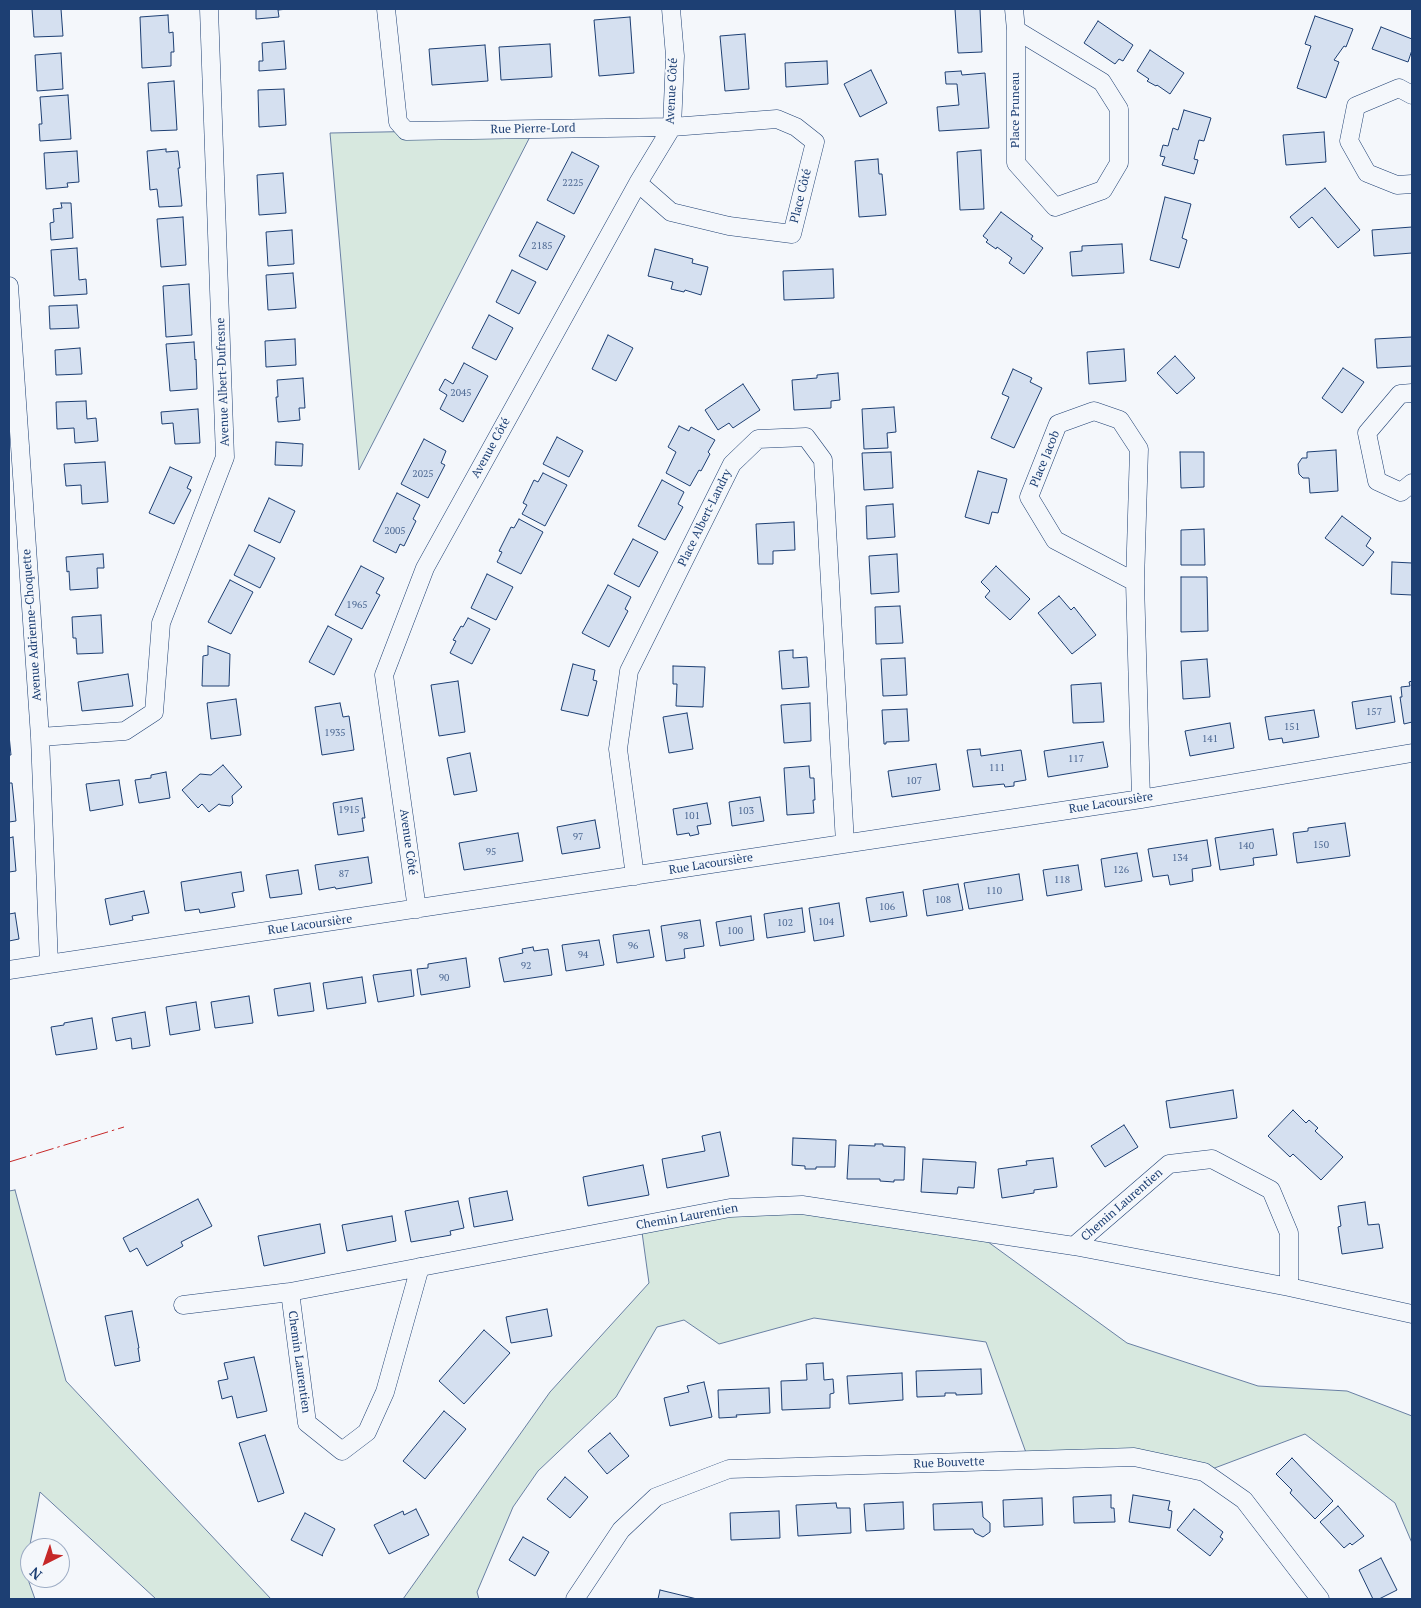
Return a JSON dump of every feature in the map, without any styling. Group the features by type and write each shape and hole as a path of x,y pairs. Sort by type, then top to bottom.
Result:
{"street":[{"name":"Avenue Albert-Dufresne","path":"40,737 125,731 154,712 161,622 226,457 209,9"},
{"name":"Rue Pierre-Lord","path":"386,9 398,122 406,131 672,127"},
{"name":"Avenue Côté","path":"417,909 384,675 425,568 638,183 672,127 675,56 671,9"},
{"name":"Place Pruneau","path":"1014,9 1016,30 1016,163 1055,207 1102,190 1119,163 1119,109 1102,82 1016,30"},
{"path":"1412,95 1399,88 1356,106 1349,142 1367,173 1397,185 1412,184"},
{"name":"Place Côté","path":"638,183 671,212 729,226 792,234 815,142 796,127 777,119 672,127"},
{"name":"Avenue Adrienne-Choquette","path":"9,286 40,737 49,964"},
{"path":"1412,394 1400,394 1367,433 1377,481 1402,492 1412,483"},
{"name":"Place Jacob","path":"1134,582 1055,540 1030,497 1058,424 1094,411 1120,420 1139,449 1134,582 1141,799"},
{"name":"Place Albert-Landry","path":"635,876 618,749 629,671 732,464 758,439 806,437 823,460 844,843"},
{"name":"Rue Lacoursière","path":"9,970 1141,799 1412,753"},
{"name":"Chemin Laurentien","path":"1074,1246 1169,1164 1212,1159 1271,1190 1289,1233 1289,1287"},
{"name":"Chemin Laurentien","path":"183,1304 290,1292 730,1208 802,1205 1074,1246 1289,1287 1412,1314"},
{"name":"Chemin Laurentien","path":"290,1292 307,1423 342,1451 367,1432 386,1392 420,1267"},
{"name":"Rue Bouvette","path":"575,1599 621,1530 656,1498 729,1469 1134,1458 1204,1472 1244,1500 1320,1599"}],"shaded area":[{"path":"534,129 359,470 330,133"},
{"path":"15,1190 66,1381 271,1599 156,1599 40,1492 31,1538 20,1538 20,1588 31,1588 35,1599 9,1599 9,1191"},
{"path":"802,1205 973,1231 1127,1343 1258,1386 1347,1391 1412,1416 1412,1543 1395,1503 1305,1434 1204,1472 1134,1457 1029,1461 986,1342 814,1318 719,1344 684,1320 657,1327 616,1397 538,1471 513,1507 477,1592 479,1599 403,1599 550,1392 649,1283 641,1225"}],"building":[{"path":"32,9 61,9 63,36 34,37"},
{"path":"256,9 288,9 278,10 279,17 256,19"},
{"path":"955,9 980,9 982,52 958,53"},
{"path":"168,15 169,33 173,32 174,52 171,52 171,66 142,68 140,17"},
{"path":"1315,16 1353,29 1346,47 1344,46 1334,60 1339,62 1326,98 1297,88 1311,46 1305,44"},
{"path":"630,17 634,73 599,76 594,20"},
{"path":"1098,21 1133,45 1123,61 1119,59 1115,64 1084,43"},
{"path":"1381,27 1412,39 1412,50 1408,62 1372,49"},
{"path":"745,34 749,89 725,91 720,36"},
{"path":"284,41 286,69 259,71 259,61 263,61 262,43"},
{"path":"550,44 552,77 501,80 499,47"},
{"path":"485,45 488,81 432,85 429,49"},
{"path":"1150,50 1184,73 1170,94 1147,81 1149,79 1137,71"},
{"path":"61,53 63,89 37,91 35,55"},
{"path":"827,61 828,84 786,87 785,63"},
{"path":"871,70 887,103 860,117 844,84"},
{"path":"961,71 962,75 985,73 989,128 939,131 937,107 959,105 957,84 946,84 945,72"},
{"path":"174,81 177,130 151,131 148,83"},
{"path":"284,89 286,125 259,127 258,90"},
{"path":"68,95 71,139 40,141 39,124 42,124 40,97"},
{"path":"1184,110 1211,118 1204,141 1199,140 1194,159 1198,160 1194,174 1162,165 1165,157 1160,156 1163,145 1168,146 1173,128 1178,130"},
{"path":"1324,132 1326,162 1286,165 1283,135"},
{"path":"166,149 166,152 178,151 182,206 159,207 157,189 150,190 147,151"},
{"path":"981,150 984,209 960,210 957,152"},
{"path":"77,151 79,182 67,183 68,187 46,189 44,153"},
{"path":"572,152 599,166 574,214 547,200"},
{"path":"878,159 879,174 882,174 886,215 859,217 855,161"},
{"path":"283,173 286,213 259,215 257,175"},
{"path":"1325,188 1360,230 1338,248 1312,217 1299,228 1290,217"},
{"path":"1165,197 1191,204 1182,238 1187,240 1179,268 1150,260"},
{"path":"61,203 71,203 73,238 51,240 50,223 54,222 53,209 62,208"},
{"path":"1001,212 1033,236 1031,239 1043,248 1024,274 1009,263 1012,258 997,247 996,249 986,242 988,240 983,236"},
{"path":"183,217 186,265 161,267 157,219"},
{"path":"537,222 565,236 547,270 519,256"},
{"path":"1412,227 1412,253 1374,256 1372,230"},
{"path":"292,230 294,264 268,266 266,232"},
{"path":"1122,244 1124,273 1072,276 1070,252 1082,251 1082,246"},
{"path":"77,248 79,280 86,279 87,294 54,296 51,250"},
{"path":"655,249 693,259 692,263 708,267 701,295 685,290 684,292 671,289 673,282 648,276"},
{"path":"833,269 834,298 784,300 783,271"},
{"path":"512,270 536,282 519,314 496,302"},
{"path":"293,273 296,308 268,310 266,275"},
{"path":"189,284 192,335 166,337 163,286"},
{"path":"77,305 79,328 50,329 49,306"},
{"path":"489,315 513,328 496,360 472,348"},
{"path":"608,335 633,348 616,381 592,369"},
{"path":"1412,337 1412,366 1377,368 1375,339"},
{"path":"295,339 296,365 266,367 265,341"},
{"path":"194,342 197,389 170,391 166,344"},
{"path":"80,348 82,374 56,375 55,350"},
{"path":"1124,349 1126,381 1089,384 1087,352"},
{"path":"1175,356 1195,378 1177,394 1157,373"},
{"path":"464,363 488,376 463,422 440,409 447,395 439,390 445,379 453,384"},
{"path":"1343,368 1364,382 1342,413 1322,398"},
{"path":"1013,369 1032,378 1030,382 1042,388 1014,448 991,438 1009,397 1002,394"},
{"path":"838,373 840,400 831,401 831,408 794,410 792,380 817,378 817,375"},
{"path":"303,378 305,408 299,408 300,420 278,422 277,380"},
{"path":"743,384 760,410 733,428 729,423 718,430 705,410"},
{"path":"86,401 87,419 96,418 98,441 75,443 74,428 57,429 56,402"},
{"path":"894,407 896,432 887,433 888,448 864,449 862,409"},
{"path":"198,409 200,443 175,444 173,423 162,424 161,412"},
{"path":"679,426 689,431 691,427 715,440 701,471 699,470 690,486 666,473 676,452 668,447"},
{"path":"557,437 583,451 569,477 543,464"},
{"path":"424,439 446,451 441,463 445,465 428,498 401,484"},
{"path":"276,442 303,444 302,466 275,465"},
{"path":"1336,450 1338,491 1310,493 1309,478 1303,478 1299,474 1298,464 1302,458 1307,458 1307,452"},
{"path":"891,452 893,488 864,490 862,453"},
{"path":"1180,452 1204,452 1204,487 1181,488"},
{"path":"105,462 108,502 82,504 81,485 66,486 64,464"},
{"path":"170,467 192,477 187,488 191,490 174,524 149,513"},
{"path":"978,471 1007,479 998,513 992,512 989,524 965,517"},
{"path":"543,473 567,485 545,526 522,514 527,505 523,503 534,480 538,482"},
{"path":"662,480 684,492 678,504 683,507 665,540 638,526"},
{"path":"397,493 420,505 413,519 416,521 404,546 400,544 396,553 373,541"},
{"path":"269,498 295,511 280,543 254,531"},
{"path":"893,504 895,537 867,539 866,506"},
{"path":"1342,516 1371,538 1366,546 1374,552 1363,566 1325,538"},
{"path":"519,519 543,532 521,574 497,562 502,552 499,551 511,527 514,528"},
{"path":"794,522 795,550 773,551 773,564 758,564 756,524"},
{"path":"1204,529 1205,565 1181,565 1181,530"},
{"path":"633,539 658,552 639,587 614,574"},
{"path":"249,545 275,558 260,588 234,575"},
{"path":"103,554 104,568 97,568 98,588 70,590 66,557"},
{"path":"897,554 899,592 871,594 869,556"},
{"path":"1392,562 1412,563 1412,595 1391,594"},
{"path":"361,566 384,578 376,593 380,595 362,629 335,615"},
{"path":"996,566 1030,599 1010,620 985,597 990,591 981,582"},
{"path":"487,574 513,587 496,620 471,608"},
{"path":"1181,577 1207,577 1208,631 1181,632"},
{"path":"230,580 253,592 231,634 208,622"},
{"path":"608,585 631,597 625,609 628,611 609,647 582,633"},
{"path":"1059,596 1071,610 1074,607 1096,635 1072,654 1038,613"},
{"path":"900,606 903,643 876,644 875,607"},
{"path":"101,615 103,653 77,654 76,638 73,638 72,617"},
{"path":"468,618 490,629 472,664 450,653 456,641 453,640"},
{"path":"328,626 352,639 334,675 309,662"},
{"path":"208,646 230,654 229,686 202,686 203,656 208,655"},
{"path":"793,650 793,658 807,657 809,687 782,689 779,651"},
{"path":"905,658 907,695 883,696 881,659"},
{"path":"1207,659 1210,697 1183,699 1181,661"},
{"path":"573,664 595,670 593,680 597,681 588,716 561,710"},
{"path":"673,666 705,667 703,707 676,706 677,684 673,684"},
{"path":"128,674 133,706 82,711 78,682"},
{"path":"458,681 465,732 439,736 431,685"},
{"path":"1412,681 1412,722 1404,724 1400,697 1402,697 1401,687 1410,686 1409,682"},
{"path":"1101,683 1104,722 1073,723 1071,685"},
{"path":"1391,696 1395,722 1356,729 1352,702"},
{"path":"236,699 241,735 211,739 207,703"},
{"path":"340,703 343,717 349,716 354,750 322,755 315,707"},
{"path":"810,703 811,741 784,743 781,705"},
{"path":"907,709 909,741 886,742 884,744 882,710"},
{"path":"1314,710 1319,737 1283,743 1282,738 1269,740 1265,717"},
{"path":"687,713 693,749 669,753 663,717"},
{"path":"1230,723 1234,748 1190,756 1185,731"},
{"path":"9,735 11,755 9,755"},
{"path":"1103,742 1108,767 1048,777 1044,751"},
{"path":"980,749 981,756 1021,750 1026,780 1014,782 1014,786 1005,787 1004,784 973,787 967,750"},
{"path":"470,753 477,791 454,795 447,758"},
{"path":"936,764 940,790 892,797 888,771"},
{"path":"223,765 242,787 232,796 233,803 230,806 219,804 209,812 202,804 198,808 182,790 200,774 211,775"},
{"path":"809,766 810,778 814,778 814,813 787,815 784,768"},
{"path":"166,772 170,798 139,803 135,780 151,778 151,775"},
{"path":"119,780 123,805 90,811 86,784"},
{"path":"9,783 12,783 16,821 9,822"},
{"path":"760,797 764,821 732,826 729,802"},
{"path":"362,798 365,818 362,818 364,831 338,835 333,803"},
{"path":"707,803 711,824 697,826 699,834 690,836 689,833 677,835 673,809"},
{"path":"595,820 600,848 562,854 557,827"},
{"path":"1345,823 1350,856 1297,863 1293,833 1308,831 1308,828"},
{"path":"1273,829 1277,855 1253,858 1254,865 1220,870 1215,838"},
{"path":"518,833 523,861 464,870 459,843"},
{"path":"13,837 16,871 9,872 9,838"},
{"path":"1207,840 1211,866 1192,869 1193,881 1170,885 1168,875 1153,877 1148,849"},
{"path":"1137,853 1142,881 1105,887 1101,859"},
{"path":"368,857 372,883 319,890 315,865"},
{"path":"1078,865 1082,890 1047,896 1043,870"},
{"path":"298,870 302,894 270,898 266,875"},
{"path":"241,872 244,891 232,893 235,907 200,913 199,909 185,911 181,882"},
{"path":"1019,874 1023,900 969,909 964,883"},
{"path":"958,884 963,910 927,916 923,890"},
{"path":"144,891 149,913 132,916 133,920 110,925 105,899"},
{"path":"903,892 907,916 870,922 866,898"},
{"path":"839,903 844,936 814,941 809,908"},
{"path":"802,908 805,932 767,938 764,914"},
{"path":"15,913 19,939 9,941 9,914"},
{"path":"751,916 754,940 720,946 716,922"},
{"path":"700,920 704,946 684,949 685,958 666,961 661,926"},
{"path":"649,930 654,957 617,963 613,935"},
{"path":"599,940 604,965 566,971 562,945"},
{"path":"533,947 534,951 548,949 552,975 504,982 499,958 523,953 522,949"},
{"path":"466,958 470,987 421,995 417,969 428,968 428,964"},
{"path":"411,970 414,996 378,1002 373,975"},
{"path":"362,977 366,1003 327,1009 323,983"},
{"path":"310,983 314,1011 278,1016 274,989"},
{"path":"249,996 253,1023 215,1028 211,1002"},
{"path":"196,1002 200,1030 170,1035 166,1007"},
{"path":"145,1012 150,1046 132,1049 131,1038 116,1041 112,1018"},
{"path":"92,1018 97,1049 56,1055 51,1027"},
{"path":"1233,1090 1237,1118 1170,1128 1166,1101"},
{"path":"1293,1110 1306,1123 1309,1120 1318,1128 1315,1131 1343,1157 1321,1180 1293,1154 1290,1157 1268,1136"},
{"path":"1124,1125 1138,1147 1105,1167 1091,1146"},
{"path":"720,1132 729,1176 667,1188 662,1159 705,1151 702,1136"},
{"path":"793,1138 836,1140 835,1167 805,1169 805,1166 792,1165"},
{"path":"875,1144 905,1147 904,1180 894,1180 894,1182 880,1181 880,1179 847,1179 849,1145 875,1146"},
{"path":"1053,1158 1057,1187 1034,1190 1034,1193 1002,1198 998,1169 1027,1165 1026,1161"},
{"path":"923,1159 976,1162 974,1188 958,1187 957,1194 921,1192"},
{"path":"643,1165 649,1195 588,1206 583,1177"},
{"path":"507,1191 513,1220 474,1227 469,1198"},
{"path":"198,1199 212,1226 181,1242 183,1246 147,1266 137,1248 130,1252 123,1238"},
{"path":"458,1201 464,1228 450,1231 451,1235 411,1242 405,1211"},
{"path":"1365,1202 1368,1225 1379,1224 1383,1248 1342,1254 1338,1227 1341,1226 1338,1206"},
{"path":"392,1216 396,1241 347,1251 342,1225"},
{"path":"320,1224 325,1253 264,1266 258,1236"},
{"path":"547,1309 552,1336 511,1343 506,1317"},
{"path":"132,1311 140,1361 115,1366 105,1316"},
{"path":"484,1330 510,1353 464,1404 439,1381"},
{"path":"254,1357 267,1411 237,1418 232,1396 222,1399 218,1381 228,1379 224,1363"},
{"path":"823,1363 824,1380 833,1379 834,1393 830,1394 830,1408 782,1410 781,1381 807,1380 806,1364"},
{"path":"981,1369 982,1394 956,1395 956,1393 945,1393 945,1396 917,1397 916,1371"},
{"path":"902,1373 903,1400 849,1404 847,1376"},
{"path":"704,1382 712,1417 670,1426 664,1398 689,1392 687,1386"},
{"path":"769,1388 770,1413 719,1418 718,1390"},
{"path":"444,1411 466,1429 425,1479 403,1461"},
{"path":"610,1433 629,1456 607,1474 588,1451"},
{"path":"265,1435 284,1493 258,1502 239,1443"},
{"path":"1292,1458 1333,1501 1315,1519 1290,1493 1292,1490 1276,1474"},
{"path":"565,1477 588,1497 570,1518 547,1499"},
{"path":"1111,1495 1111,1508 1114,1508 1115,1522 1074,1523 1073,1497"},
{"path":"1133,1495 1170,1501 1168,1510 1172,1511 1170,1528 1129,1522"},
{"path":"1042,1498 1043,1525 1004,1527 1003,1500"},
{"path":"903,1502 904,1529 866,1531 864,1504"},
{"path":"982,1502 983,1517 990,1523 990,1532 983,1537 975,1533 973,1529 934,1530 933,1504"},
{"path":"836,1503 837,1508 850,1508 851,1533 798,1536 796,1505"},
{"path":"1338,1506 1364,1536 1352,1545 1350,1543 1344,1548 1320,1522"},
{"path":"416,1509 429,1535 389,1554 374,1525 403,1511 404,1515"},
{"path":"1194,1509 1223,1532 1220,1537 1223,1539 1210,1556 1177,1530"},
{"path":"779,1511 780,1538 731,1540 730,1513"},
{"path":"305,1513 335,1529 323,1556 291,1540"},
{"path":"523,1537 549,1552 535,1576 509,1560"},
{"path":"1381,1558 1397,1590 1379,1599 1373,1599 1359,1570"},
{"path":"660,1590 697,1599 658,1599"}],"power":[{"path":"9,1162 124,1127"}]}
